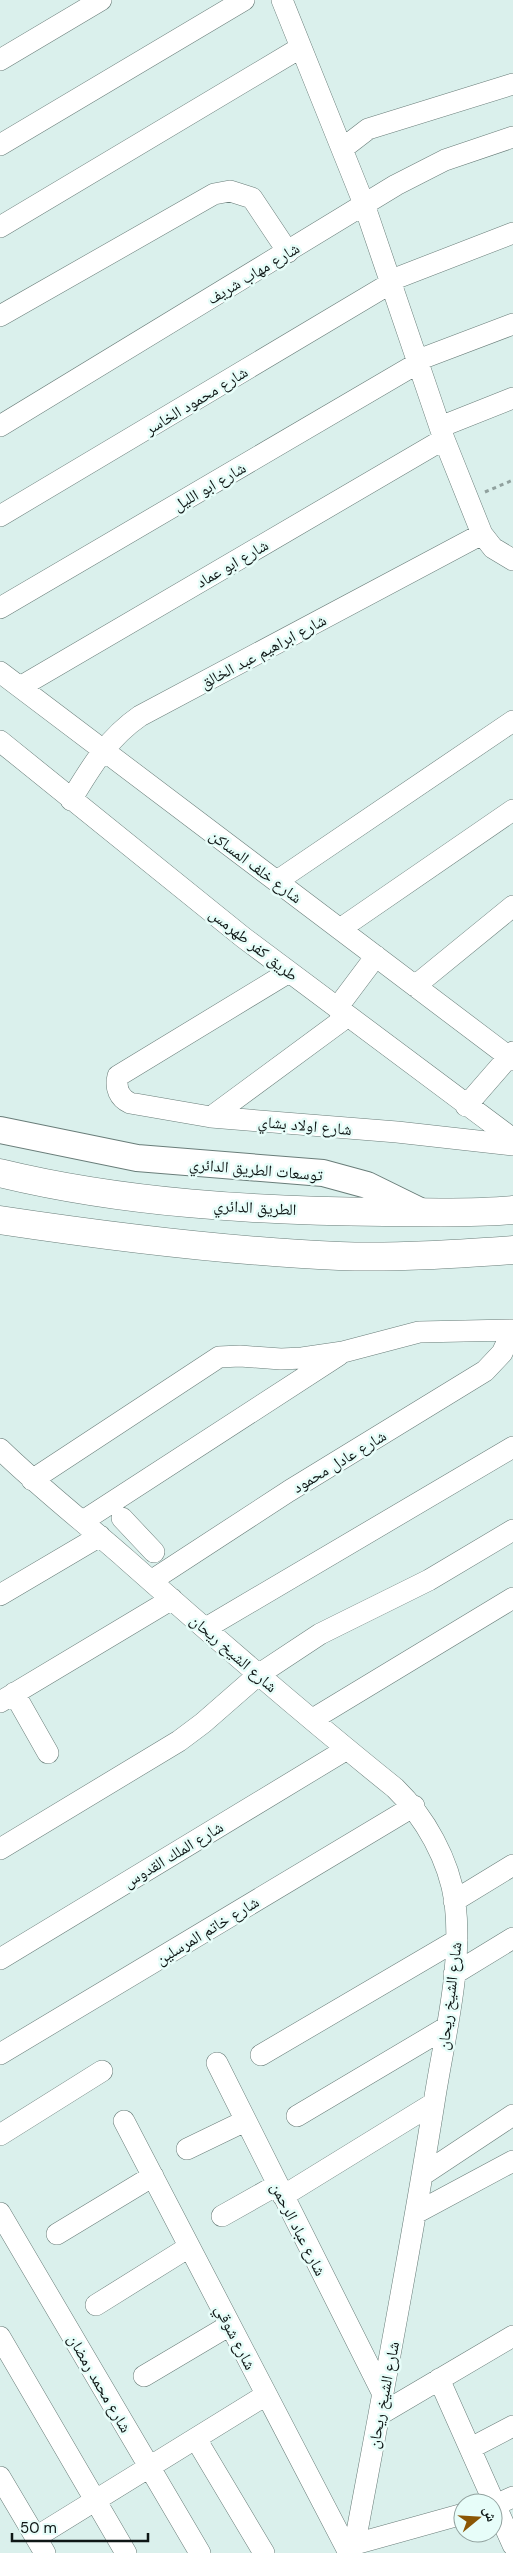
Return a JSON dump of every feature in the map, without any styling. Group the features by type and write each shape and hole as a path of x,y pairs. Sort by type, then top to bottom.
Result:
{"highway":[{"name":"الطريق الدائري","path":"0,1173 96,1191 218,1205 336,1211 464,1212 513,1210"},
{"path":"0,1220 89,1234 213,1248 341,1256 455,1254 513,1250"}],"main road":[{"name":"توسعات الطريق الدائري","path":"0,1130 136,1158 323,1173 368,1185 422,1212"}],"street":[{"path":"0,60 101,0"},
{"path":"0,145 244,0"},
{"path":"282,0 364,204 442,433 482,534 493,548 513,560"},
{"path":"0,227 300,48"},
{"path":"342,150 355,137 376,126 513,84"},
{"name":"شارع مهاب شريف","path":"0,426 364,204 429,167 513,137"},
{"path":"0,316 214,194 230,192 252,198 288,252"},
{"name":"شارع محمود الخاسر","path":"0,516 390,282 513,233"},
{"name":"شارع ابو الليل","path":"0,608 418,362 513,324"},
{"name":"شارع ابو عماد","path":"20,687 442,433 513,398"},
{"name":"شارع ابراهيم عبد الخالق","path":"71,800 102,749 127,725 140,716 482,534"},
{"name":"شارع خلف المساكن","path":"0,672 340,929 512,1056"},
{"path":"277,881 513,721"},
{"name":"طريق كفر طهرمس","path":"0,741 71,800 289,972 466,1106 513,1139"},
{"path":"340,929 513,810"},
{"path":"416,986 513,906"},
{"path":"211,1117 343,1012 376,956"},
{"name":"شارع اولاد بشاي","path":"289,972 118,1076 118,1092 130,1103 211,1117 397,1132 513,1145"},
{"path":"466,1106 512,1056"},
{"path":"32,1480 219,1357 240,1356 281,1359 343,1352 419,1332 513,1330"},
{"name":"شارع عادل محمود","path":"151,1581 290,1491 485,1371 502,1353 513,1330"},
{"path":"83,1521 343,1352"},
{"path":"206,1628 513,1447"},
{"name":"شارع الشيخ ريحان","path":"0,1449 32,1480 83,1521 258,1675 395,1788 414,1806 431,1835 445,1866 454,1900 457,1940 448,2027 434,2103 424,2174 352,2550"},
{"path":"0,1595 105,1541 126,1523 154,1552"},
{"path":"0,1849 179,1741 203,1723 258,1675 320,1634 429,1580 513,1530"},
{"path":"313,1719 513,1598"},
{"path":"48,1753 7,1697 172,1599"},
{"name":"شارع الملك القدوس","path":"0,1959 347,1749"},
{"name":"شارع خاتم المرسلين","path":"0,2054 414,1806"},
{"path":"454,1900 513,1865"},
{"path":"454,1974 513,1938"},
{"path":"261,2055 457,1940"},
{"path":"297,2116 448,2027"},
{"name":"شارع عباد الرحمن","path":"217,2063 383,2394"},
{"path":"0,2135 102,2072"},
{"path":"222,2216 280,2190 434,2103"},
{"path":"424,2174 513,2115"},
{"name":"شارع شوقي","path":"124,2121 266,2395 352,2550"},
{"path":"187,2149 245,2121"},
{"path":"416,2213 513,2161"},
{"path":"56,2234 153,2176"},
{"name":"شارع محمد رمضان","path":"0,2213 200,2553"},
{"path":"96,2305 189,2246"},
{"path":"144,2376 230,2325"},
{"path":"379,2415 513,2336"},
{"path":"0,2337 126,2553"},
{"path":"439,2379 471,2448 495,2493"},
{"path":"0,2477 40,2545 96,2500 266,2395"},
{"path":"471,2448 513,2426"},
{"path":"196,2438 264,2553"},
{"path":"503,2512 513,2545"},
{"path":"352,2550 453,2517"}],"path":[{"path":"468,498 513,480"}]}
